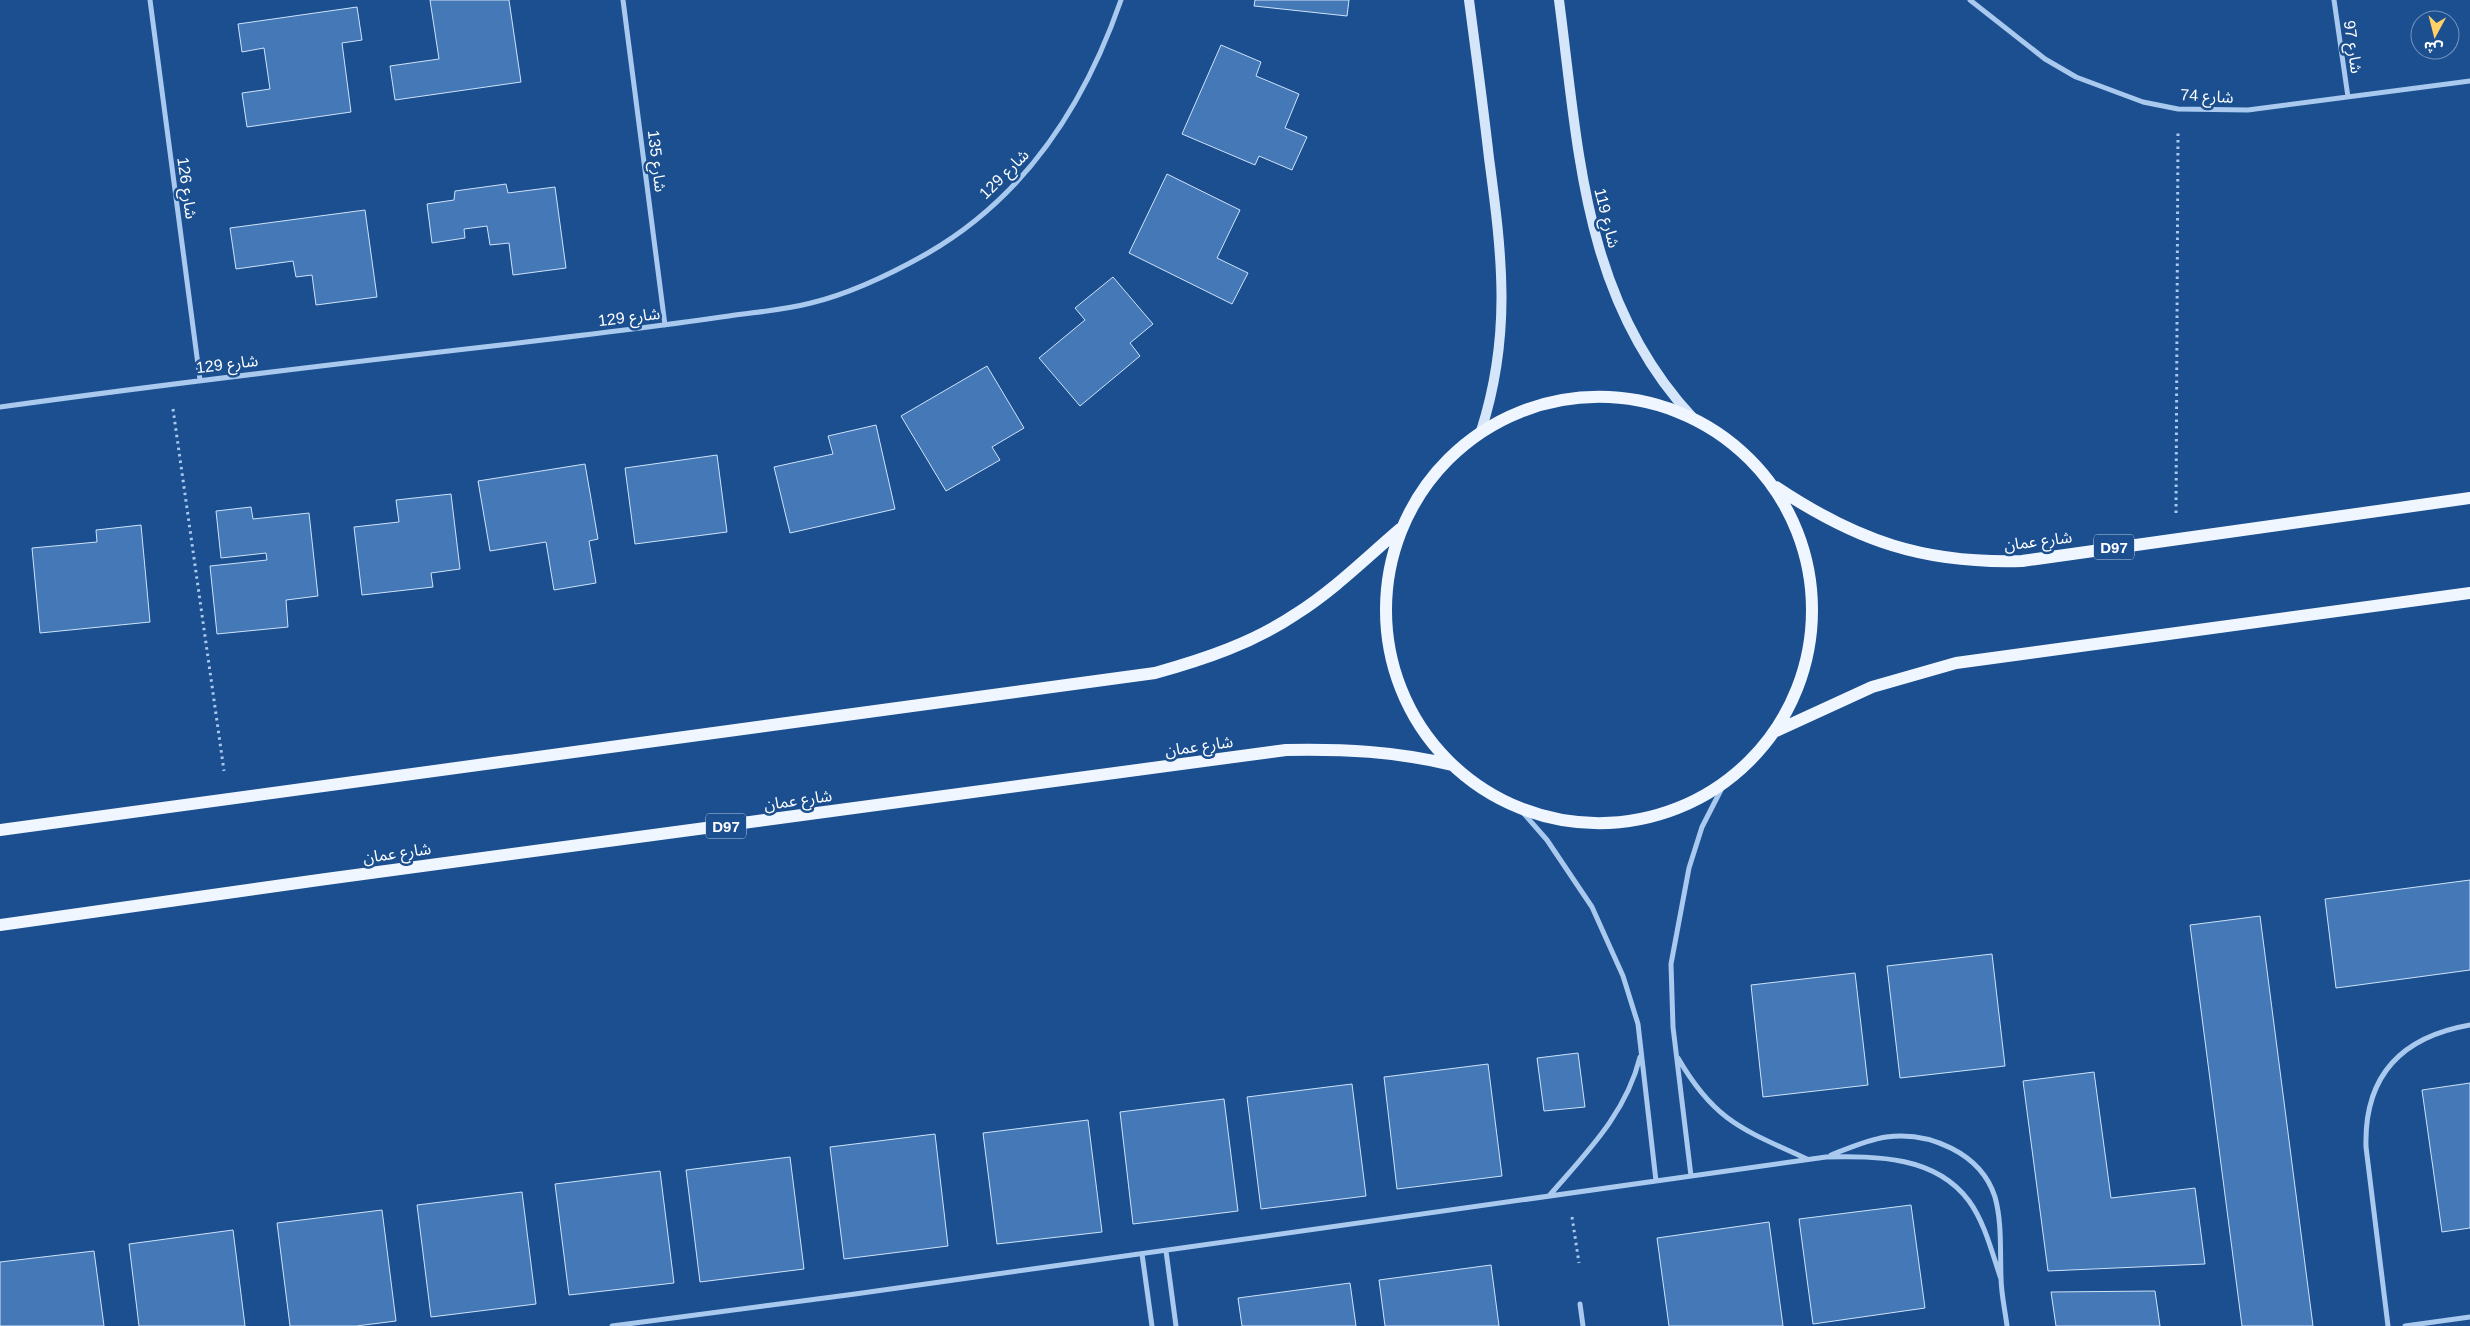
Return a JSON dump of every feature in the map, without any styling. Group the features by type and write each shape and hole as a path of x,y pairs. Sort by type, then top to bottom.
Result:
{"main road":[{"path":"1608,396 1652,403 1693,418 1738,446 1773,485 1798,531 1812,582 1812,634 1800,685 1776,731 1757,754 1724,784 1686,806 1644,819 1600,824 1556,820 1518,808 1483,790 1452,766 1419,726 1396,680 1385,629 1386,578 1400,528 1420,490 1448,457 1481,431 1521,410 1564,399 1608,396"},
{"name":"شارع عمان","path":"1773,485 1807,508 1850,531 1881,543 1920,554 1988,562 2022,561 2470,498"},
{"path":"0,830 228,797 1155,673 1231,649 1288,619 1326,593 1400,528"},
{"path":"1776,731 1872,687 1956,663 2470,593"},
{"name":"شارع عمان","path":"0,925 326,879 1286,750 1340,749 1381,752 1452,766"}],"street":[{"name":"شارع 126","path":"150,0 200,380"},
{"name":"شارع 135","path":"623,0 665,325"},
{"name":"شارع 129","path":"0,407 169,383 665,325 810,303 852,290 892,272 931,251 967,226 1011,187 1038,158 1067,119 1090,78 1109,36 1121,0"},
{"path":"1469,0 1502,269 1500,352 1493,394 1481,431"},
{"name":"شارع 119","path":"1560,0 1584,194 1606,274 1622,312 1644,354 1671,394 1693,418"},
{"name":"شارع 74","path":"1970,0 2046,59 2076,77 2143,102 2178,108 2248,110 2470,80"},
{"name":"شارع 97","path":"2334,0 2348,97"},
{"path":"1691,1176 1677,1055 1671,964 1678,917 1702,827 1724,784"},
{"path":"1518,808 1557,854 1592,907 1623,976 1638,1024 1656,1181"},
{"path":"2388,1326 2366,1147 2366,1124 2370,1100 2394,1059 2409,1047 2446,1030 2470,1025"},
{"path":"1548,1197 1612,1122 1635,1076 1641,1051"},
{"path":"1677,1055 1695,1085 1724,1116 1758,1138 1808,1159"},
{"path":"1826,1157 1866,1142 1886,1137 1908,1136 1934,1140 1965,1157 1984,1174 1995,1198 2000,1236 2001,1279 2007,1326"},
{"path":"612,1326 1166,1251 1826,1157 1865,1156 1906,1161 1925,1167 1943,1177 1969,1202 1981,1224 2001,1279"},
{"path":"1166,1251 1176,1326"},
{"path":"1142,1254 1152,1326"},
{"path":"1580,1304 1583,1326"},
{"path":"2404,1326 2470,1317"}],"path":[{"path":"2176,538 2178,108"},
{"path":"169,383 228,797"},
{"path":"1568,1193 1578,1264"}],"building":[{"path":"430,0 509,0 521,82 395,100 390,66 439,59"},
{"path":"1255,0 1349,0 1347,16 1254,6"},
{"path":"357,7 362,40 342,43 351,112 247,127 242,93 270,89 264,48 242,52 238,24"},
{"path":"1221,45 1261,62 1256,76 1299,94 1285,128 1307,137 1292,170 1259,156 1255,165 1182,134"},
{"path":"1167,174 1240,210 1217,258 1248,273 1232,304 1129,253"},
{"path":"506,184 508,193 555,187 566,268 513,275 509,243 490,245 487,226 464,229 465,238 432,243 427,204 454,200 455,191"},
{"path":"365,210 377,297 316,305 312,275 296,277 293,261 236,269 230,228"},
{"path":"1113,277 1153,324 1130,343 1140,356 1080,406 1039,358 1085,320 1075,308"},
{"path":"987,366 1024,428 992,447 1000,460 946,491 901,416"},
{"path":"876,425 895,509 790,533 774,467 833,454 828,436"},
{"path":"717,455 727,532 635,544 625,468"},
{"path":"585,464 598,539 589,541 596,583 554,590 546,542 490,551 478,481"},
{"path":"451,494 460,569 431,573 433,587 362,595 354,527 399,522 396,500"},
{"path":"251,507 253,519 309,513 318,596 286,600 288,627 217,634 210,566 267,560 266,553 221,558 216,511"},
{"path":"141,525 150,622 40,633 32,548 97,542 96,530"},
{"path":"2470,880 2470,970 2336,988 2325,899"},
{"path":"2260,916 2313,1326 2242,1326 2190,925"},
{"path":"1992,954 2005,1066 1900,1078 1887,966"},
{"path":"1855,973 1868,1085 1763,1097 1751,985"},
{"path":"1578,1053 1585,1107 1544,1111 1537,1058"},
{"path":"1488,1064 1502,1176 1397,1189 1384,1077"},
{"path":"2094,1072 2111,1198 2195,1188 2205,1264 2048,1271 2023,1081"},
{"path":"2470,1083 2470,1228 2442,1232 2422,1090"},
{"path":"1352,1084 1366,1196 1261,1209 1247,1097"},
{"path":"1224,1099 1238,1211 1133,1224 1120,1112"},
{"path":"1088,1120 1102,1232 997,1244 983,1133"},
{"path":"935,1134 948,1246 844,1259 830,1147"},
{"path":"790,1157 804,1269 700,1282 686,1170"},
{"path":"660,1171 674,1283 569,1295 555,1184"},
{"path":"522,1192 536,1304 431,1317 417,1205"},
{"path":"1911,1205 1925,1308 1813,1324 1799,1219"},
{"path":"382,1210 396,1321 356,1326 290,1326 277,1223"},
{"path":"1769,1222 1783,1326 1669,1326 1657,1238"},
{"path":"233,1230 245,1326 139,1326 129,1244"},
{"path":"94,1251 104,1326 0,1326 0,1262"},
{"path":"1491,1265 1499,1326 1385,1326 1379,1280"},
{"path":"1350,1283 1356,1326 1242,1326 1238,1298"},
{"path":"2155,1291 2160,1326 2056,1326 2051,1292"}]}
